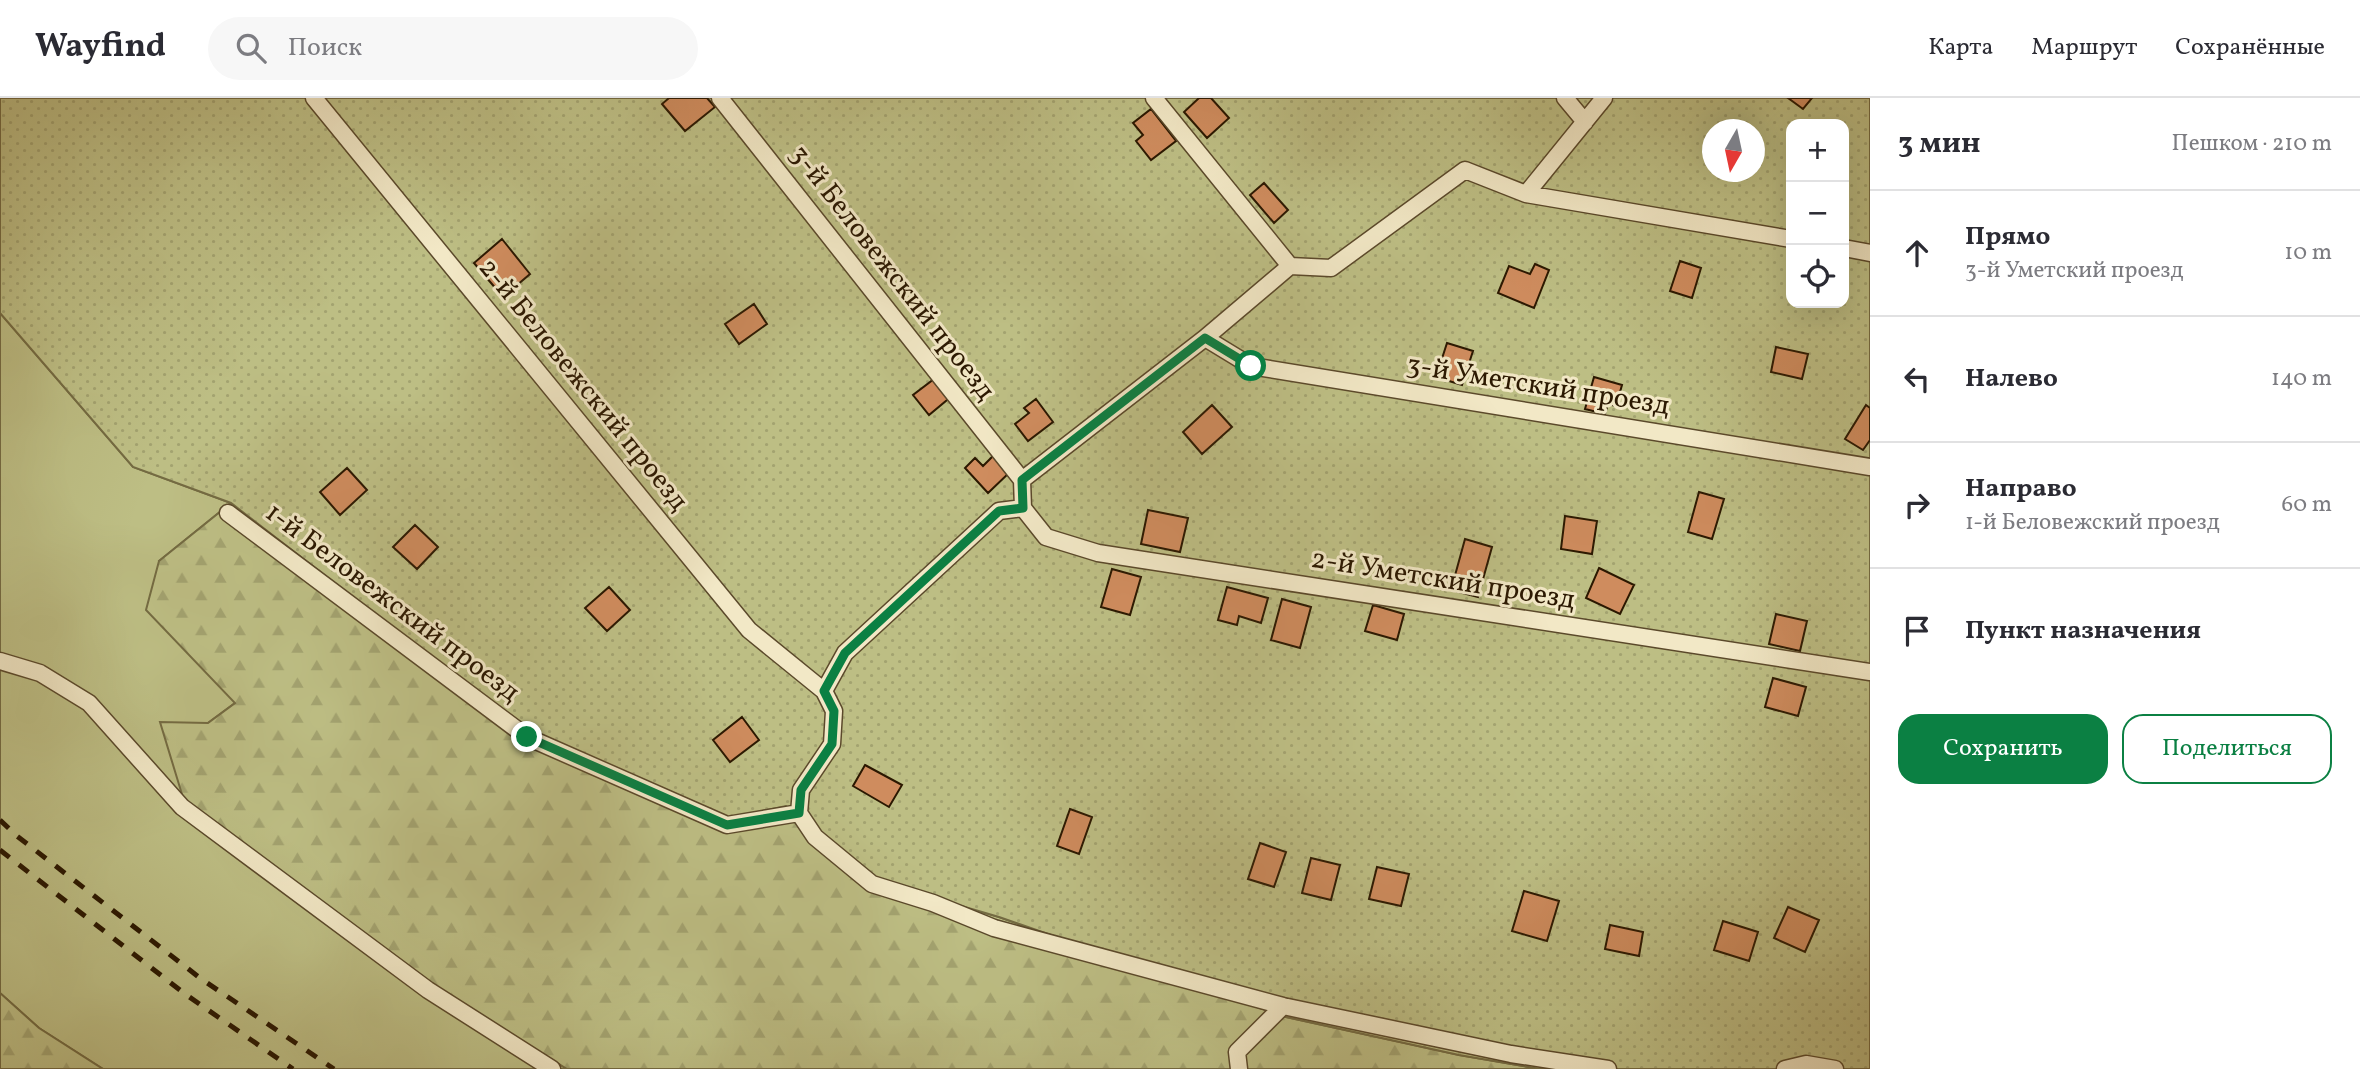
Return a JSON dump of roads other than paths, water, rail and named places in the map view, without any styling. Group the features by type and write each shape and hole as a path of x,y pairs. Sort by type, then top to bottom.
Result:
{"lane":[{"name":"2-й Беловежский проезд","path":"314,98 749,629 824,691"},
{"name":"3-й Беловежский проезд","path":"720,98 1022,480"},
{"path":"1154,98 1290,266"},
{"path":"1565,98 1585,122"},
{"path":"1526,194 1604,98"},
{"path":"1608,1069 1511,1054 1283,1006 994,928 933,903 872,884 815,837 799,813 801,790 832,744 834,711 824,691 845,653 999,511 1023,508 1022,480 1205,338 1290,266 1331,268 1465,170 1526,194 1786,238"},
{"path":"1849,249 1870,253"},
{"name":"3-й Уметский проезд","path":"1205,338 1251,366 1870,467"},
{"name":"2-й Уметский проезд","path":"1023,508 1046,537 1098,553 1870,672"},
{"name":"1-й Беловежский проезд","path":"228,513 527,737 727,825 799,813"},
{"path":"0,661 40,673 89,703 182,807 428,990 552,1069"},
{"path":"1239,1069 1237,1052 1283,1006"},
{"path":"1785,1069 1806,1064 1835,1069"}],"railway":[{"path":"0,820 200,978 334,1069"},
{"path":"0,850 185,994 293,1069"}]}
